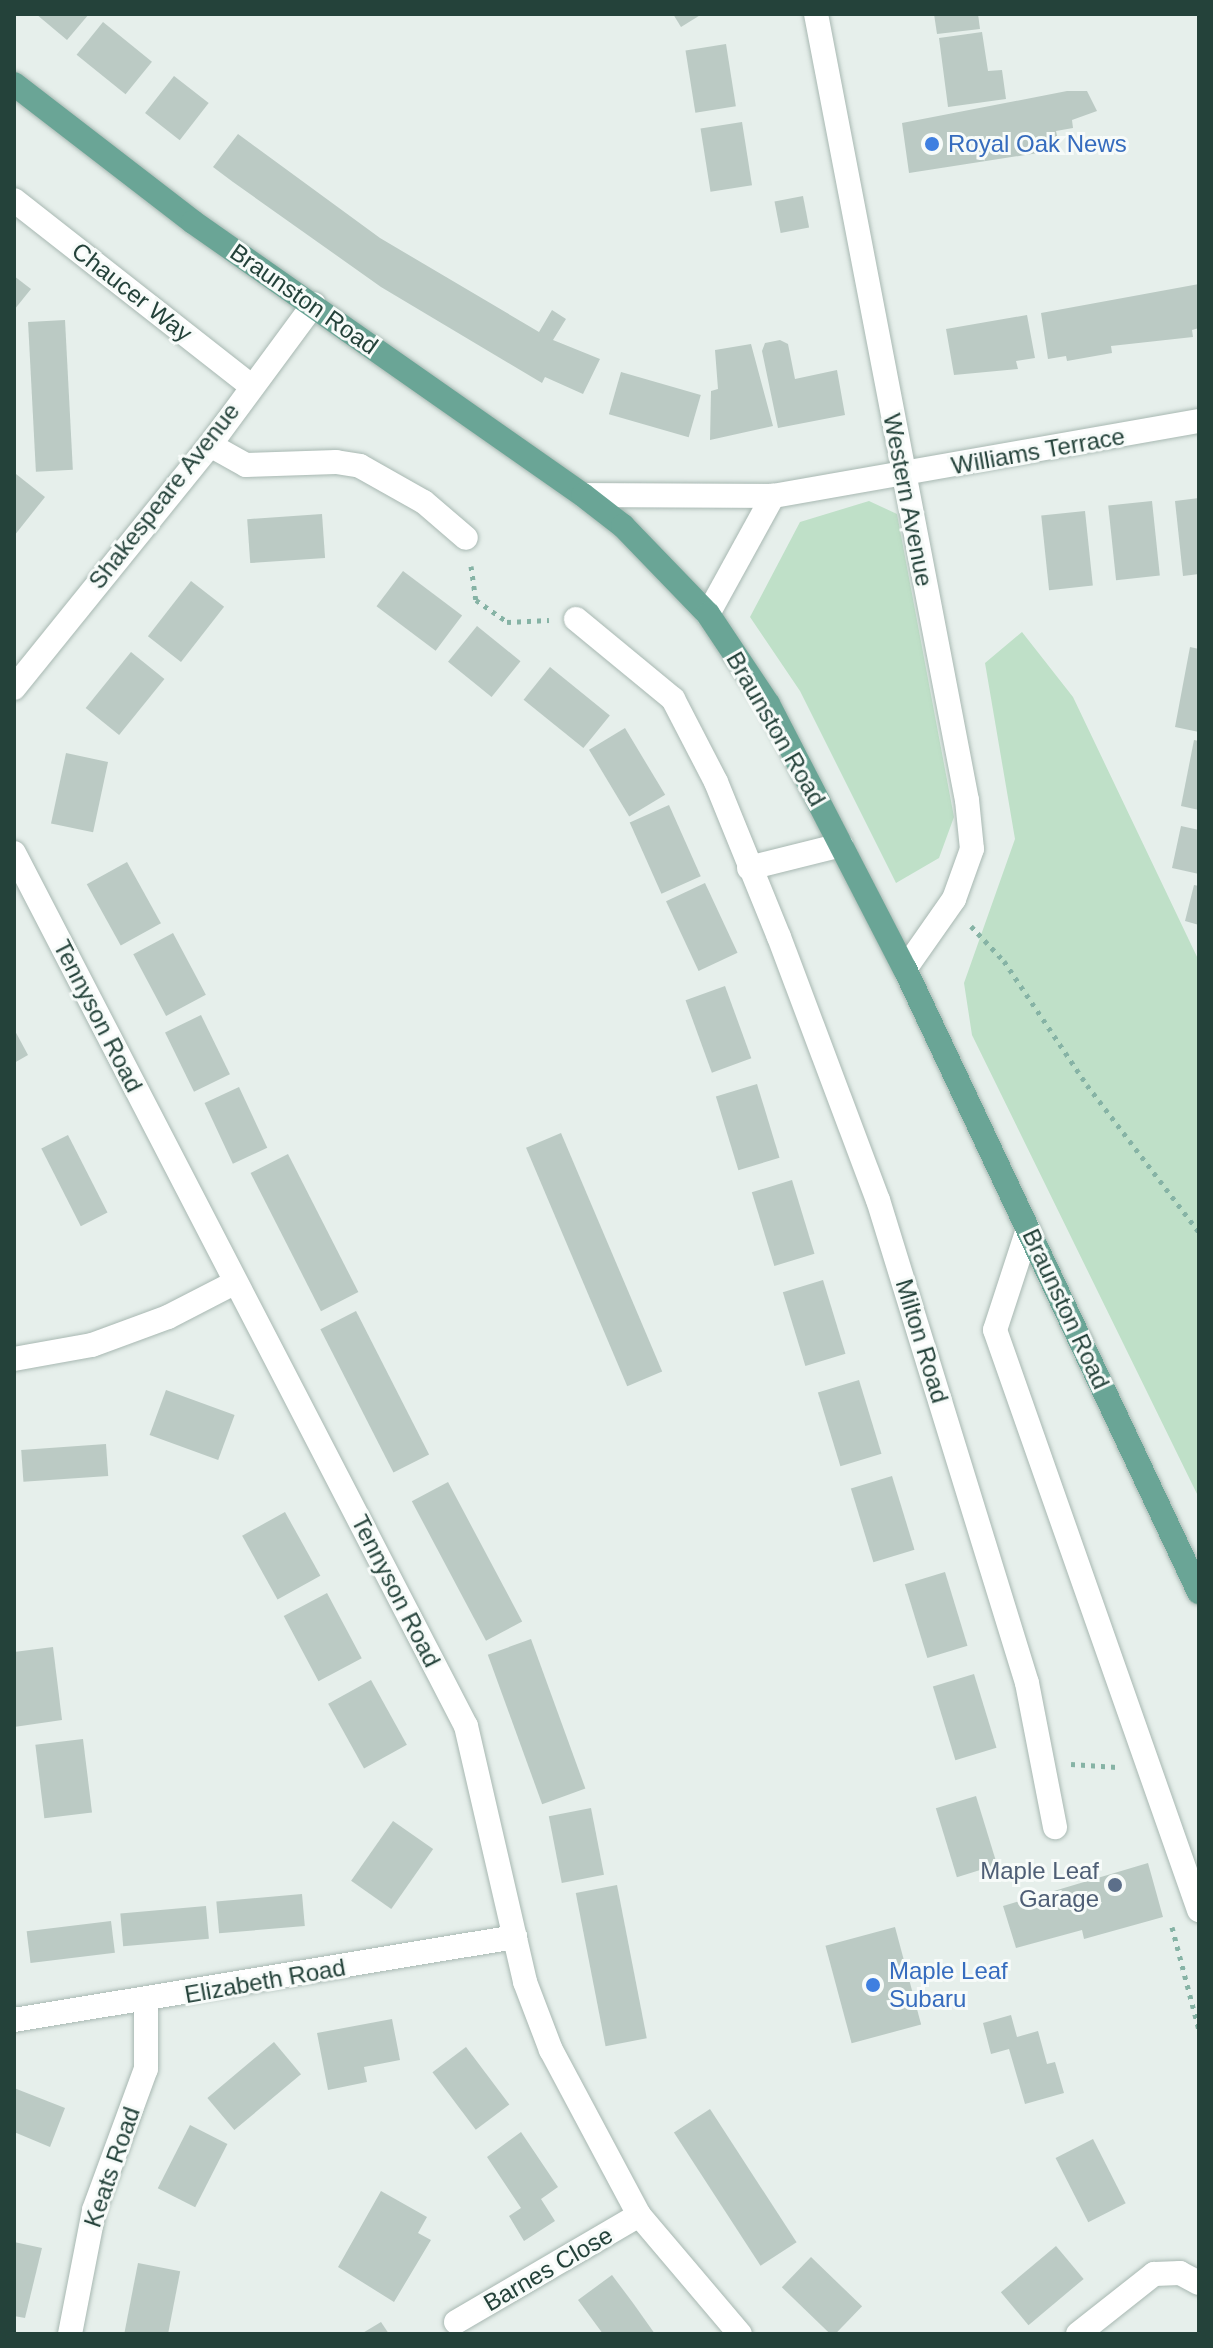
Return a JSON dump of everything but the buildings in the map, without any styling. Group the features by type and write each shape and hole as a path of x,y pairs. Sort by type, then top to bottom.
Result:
{"main road":[{"name":"Braunston Road","path":"14,84 193,222 583,495 623,526 708,614 768,704 905,969 1199,1592"}],"street":[{"name":"Western Avenue","path":"816,14 968,812 972,849 950,904 905,969"},
{"name":"Chaucer Way","path":"14,200 250,385"},
{"name":"Shakespeare Avenue","path":"14,688 210,445 250,385 314,304"},
{"name":"Williams Terrace","path":"583,495 773,496 1199,421"},
{"path":"210,445 246,465 336,462 360,466 424,502 466,538"},
{"path":"708,614 773,496"},
{"name":"Milton Road","path":"576,619 673,699 716,782 878,1200 1027,1683 1055,1827"},
{"path":"749,868 841,845"},
{"name":"Tennyson Road","path":"14,853 466,1726 525,1982 551,2050 639,2215 740,2334"},
{"path":"1028,1229 995,1330 1199,1910"},
{"path":"14,1359 92,1345 168,1317 234,1283"},
{"name":"Elizabeth Road","path":"14,2018 146,2001 515,1937"},
{"name":"Keats Road","path":"70,2334 94,2210 146,2069 146,2001"},
{"name":"Barnes Close","path":"456,2322 639,2215"},
{"path":"1078,2334 1154,2274 1180,2273 1199,2283"}],"path":[{"path":"466,538 476,600 507,622 576,619"},
{"path":"950,904 1004,961 1087,1085 1199,1232"},
{"path":"1042,1762 1125,1767"},
{"path":"1170,1918 1199,2030"}],"green space":[{"path":"869,501 897,514 954,817 939,858 896,883 800,691 750,617 800,522"},
{"path":"1022,632 1073,697 1199,961 1199,1498 972,1035 964,983 1015,839 985,663"}],"place":[{"name":"Royal Oak News","path":"932,144"},
{"name":"Maple Leaf Garage","path":"1115,1885"},
{"name":"Maple Leaf Subaru","path":"873,1985"}]}
